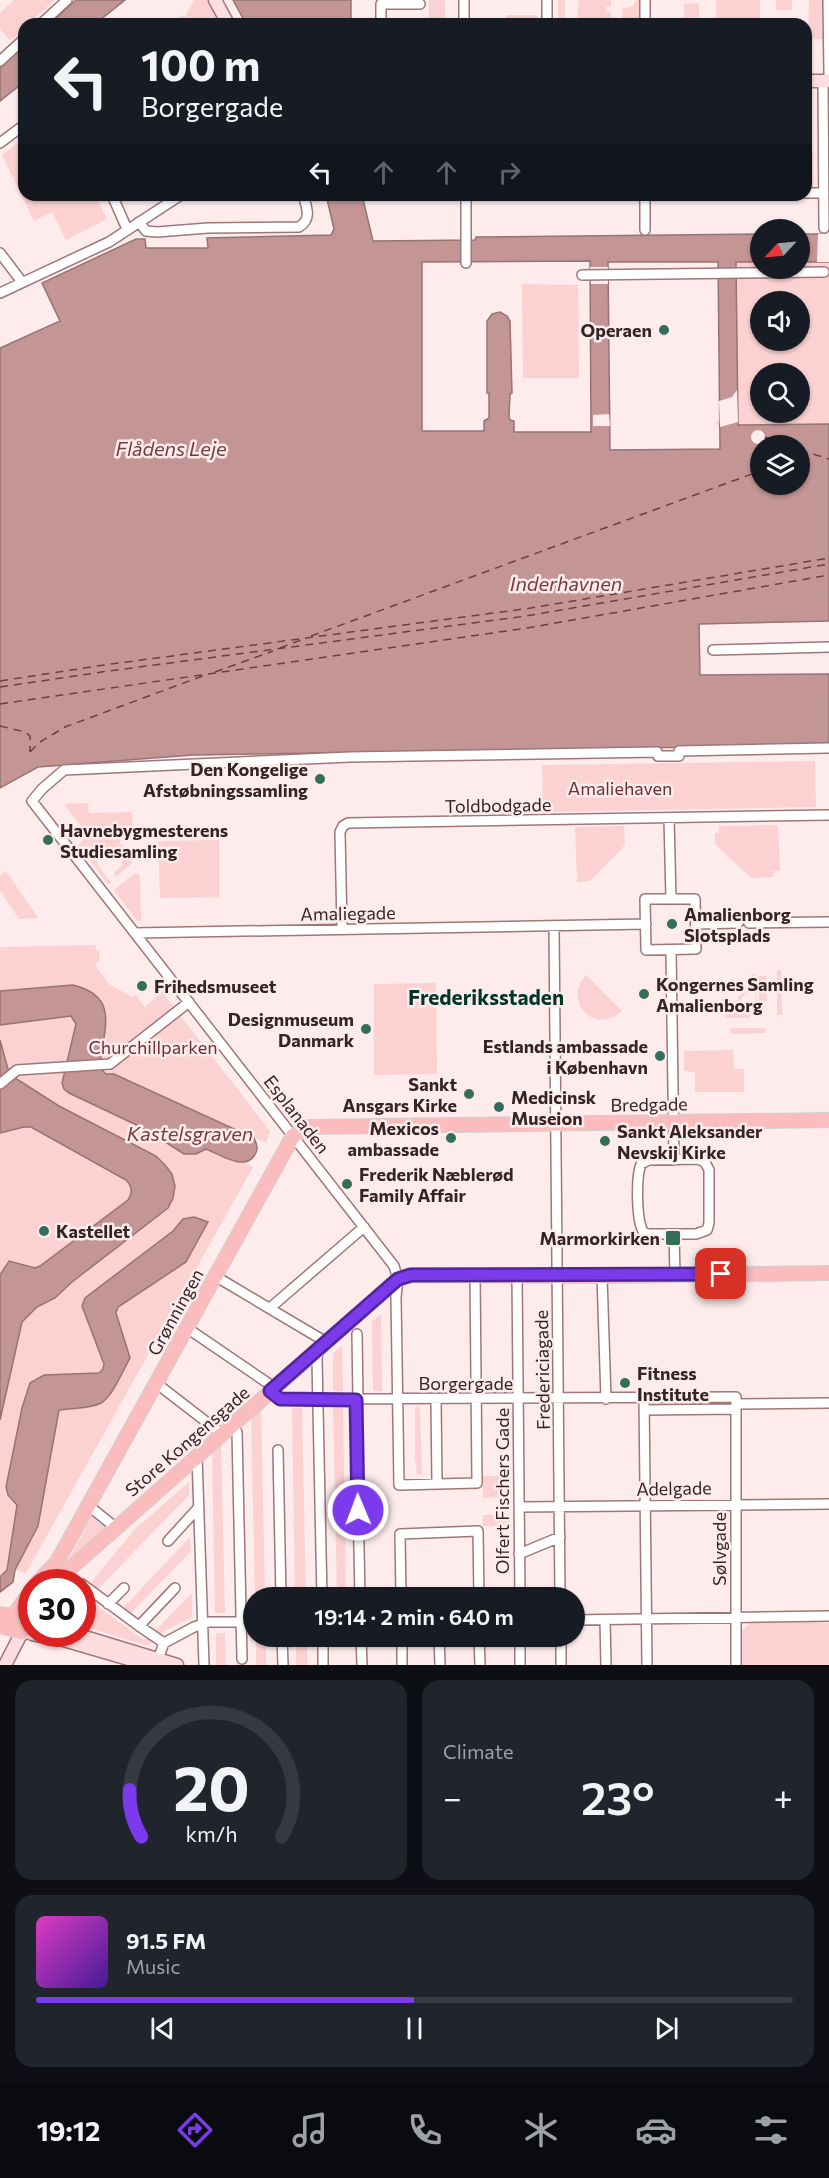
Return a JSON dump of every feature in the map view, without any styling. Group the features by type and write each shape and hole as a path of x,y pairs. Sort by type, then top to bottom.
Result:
{"main road":[{"name":"Bredgade","path":"293,1136 306,1127 829,1120"},
{"name":"Grønningen","path":"50,1569 58,1560 89,1506 293,1136"},
{"path":"398,1279 411,1275 602,1276 829,1273"},
{"name":"Store Kongensgade","path":"68,1569 398,1279"},
{"name":"Grønningen","path":"56,1569 58,1560"},
{"path":"3,1624 18,1606"},
{"path":"3,1624 18,1625"}],"street":[{"path":"48,18 67,0"},
{"path":"215,0 225,18"},
{"path":"464,0 464,18"},
{"path":"547,0 547,18"},
{"path":"645,0 645,18"},
{"path":"824,228 828,0"},
{"path":"381,18 381,4 420,4"},
{"path":"0,61 18,44"},
{"path":"812,80 827,78"},
{"path":"0,143 18,130"},
{"path":"812,193 824,193"},
{"path":"114,201 128,229"},
{"path":"0,293 109,242 172,201"},
{"path":"139,222 146,231 157,232 208,228 299,227 306,222 308,217 304,201"},
{"path":"466,201 466,263"},
{"path":"645,201 645,230"},
{"path":"0,253 22,282"},
{"path":"584,274 824,272"},
{"path":"713,650 829,647"},
{"name":"Esplanaden","path":"398,1279 394,1266 32,801 63,770 350,757 657,752 658,756 679,756 679,751 829,748"},
{"name":"Toldbodgade","path":"342,929 340,832 348,823 829,815"},
{"path":"669,818 671,899"},
{"path":"695,898 696,924 696,950 646,950 645,899 695,898"},
{"path":"749,923 829,922"},
{"path":"696,924 738,923"},
{"path":"558,926 646,924"},
{"name":"Amaliegade","path":"135,933 558,926"},
{"name":"Fredericiagade","path":"558,926 556,1124 560,1587"},
{"path":"671,950 674,1160"},
{"path":"0,1084 17,1070 110,1064 189,1002"},
{"path":"698,1159 707,1164 709,1226 705,1232 644,1233 639,1226 641,1164 649,1160 674,1160 698,1159"},
{"path":"270,1308 364,1227"},
{"path":"674,1234 675,1274"},
{"path":"398,1279 396,1297 399,1485 477,1483 475,1275"},
{"name":"Olfert Fischers Gade","path":"517,1275 520,1587"},
{"path":"215,1276 270,1308 322,1346 318,1400 322,1587"},
{"path":"602,1276 606,1399"},
{"name":"Borgergade","path":"187,1328 272,1390 280,1399 644,1398 736,1403 829,1403"},
{"path":"357,1334 360,1587"},
{"path":"156,1383 222,1434"},
{"path":"644,1398 647,1665"},
{"path":"436,1400 437,1484"},
{"name":"Borgergade","path":"644,1410 736,1403"},
{"name":"Sølvgade","path":"736,1403 736,1665"},
{"path":"237,1432 242,1659"},
{"path":"278,1450 281,1587"},
{"path":"197,1456 204,1665"},
{"name":"Adelgade","path":"519,1507 829,1504"},
{"path":"89,1506 116,1528"},
{"path":"168,1541 198,1508"},
{"path":"401,1587 400,1534 478,1531 479,1587"},
{"path":"519,1554 560,1537"},
{"path":"108,1604 124,1588"},
{"path":"139,1626 175,1588"},
{"path":"96,1595 164,1643"},
{"path":"585,1620 829,1616"},
{"path":"605,1620 606,1665"},
{"path":"154,1663 164,1643 202,1624 241,1622"},
{"path":"96,1642 154,1663"},
{"path":"5,1665 18,1645"},
{"path":"91,1647 154,1663 177,1665"},
{"path":"282,1647 283,1665"},
{"path":"323,1647 323,1665"},
{"path":"361,1647 362,1665"},
{"path":"402,1647 402,1665"},
{"path":"439,1647 440,1665"},
{"path":"479,1647 480,1665"},
{"path":"520,1647 520,1665"},
{"path":"561,1647 561,1665"}],"green space":[{"path":"14,0 55,0 35,18 18,18 18,34 10,41 0,28 0,13"},
{"path":"194,0 210,0 219,18 180,18 180,15 185,17"},
{"path":"429,0 445,0 445,18 429,18"},
{"path":"558,0 565,0 565,18 558,18"},
{"path":"579,0 611,0 611,7 606,7 606,12 611,12 611,18 577,18"},
{"path":"636,0 640,0 640,18 622,18 622,9 633,6"},
{"path":"716,0 760,0 760,18 716,18"},
{"path":"776,0 792,0 792,10 776,10"},
{"path":"809,0 823,0 823,39 812,39 812,18 809,18"},
{"path":"699,3 699,17 684,18 684,4"},
{"path":"506,15 537,15 537,18 506,18"},
{"path":"18,143 18,188 2,155"},
{"path":"812,151 813,151 812,190"},
{"path":"24,201 98,201 107,219 66,240 52,212 34,221"},
{"path":"736,262 750,262 750,279 810,279 810,262 829,262 829,424 738,425 738,422 720,427 714,422 738,417"},
{"path":"522,284 578,285 579,378 523,378"},
{"name":"Amaliehaven","path":"815,761 816,807 543,812 542,765"},
{"path":"88,803 89,813 131,812 133,816 132,828 120,835 120,843 124,848 120,851 108,847 98,852 98,864 111,882 108,884 78,845 84,839 80,833 84,830 64,804"},
{"path":"778,825 780,871 773,871 773,877 751,878 715,844 715,833 719,833 719,826"},
{"path":"624,826 625,845 590,881 577,882 575,827"},
{"path":"219,840 219,897 160,898 158,841"},
{"path":"125,851 132,863 116,877 114,873 122,865 122,853"},
{"path":"6,871 38,918 19,919 0,890 0,876"},
{"path":"135,873 140,877 141,921 137,921 114,890"},
{"name":"Churchillparken","path":"96,945 96,951 99,951 99,961 95,965 109,984 132,997 135,994 145,1007 162,992 270,1131 266,1143 114,1074 106,1074 100,1068 106,1022 105,1007 73,985 0,991 0,947"},
{"path":"777,970 781,970 782,1015 777,1015"},
{"path":"756,974 756,1004 752,1008 723,1008 723,1004 725,1002 740,1000 738,997 749,989 751,975","holes":["752,976 755,976 755,1003 751,1006 725,1006 724,1004 740,1001 745,993 749,992"]},
{"path":"586,975 622,1011 612,1018 602,1020 592,1018 585,1012 578,996 580,985"},
{"path":"758,976 766,976 767,1001 759,1001"},
{"path":"436,983 437,1074 374,1075 374,984"},
{"path":"750,1010 750,1018 725,1018 725,1011"},
{"path":"71,1016 76,1024 62,1083 145,1129 184,1154 196,1154 206,1149 236,1161 246,1162 253,1167 28,1569 18,1571 15,1570 38,1526 59,1410 92,1406 130,1358 116,1312 118,1306 186,1262 183,1219 173,1231 82,1306 104,1364 103,1369 99,1373 44,1375 22,1408 6,1487 8,1495 17,1505 7,1571 0,1577 0,1420 22,1322 37,1307 55,1298 72,1282 168,1208 156,1156 59,1106 15,1078 8,1069 0,1040 0,1025"},
{"path":"730,1028 765,1028 765,1033 733,1034 730,1033"},
{"path":"733,1050 734,1069 744,1069 744,1092 695,1092 695,1072 684,1071 684,1051"},
{"name":"Kastellet","path":"31,1127 126,1180 131,1187 131,1192 128,1200 40,1266 35,1268 9,1261 0,1275 0,1133"},
{"path":"381,1314 382,1391 373,1391 372,1322"},
{"path":"342,1346 343,1391 333,1391 333,1354"},
{"path":"333,1407 343,1407 346,1587 337,1587"},
{"path":"415,1407 420,1407 422,1475 417,1474 415,1462"},
{"path":"292,1408 302,1408 306,1587 295,1587"},
{"path":"261,1409 265,1587 255,1587 251,1417"},
{"path":"221,1444 225,1613 215,1613 212,1452"},
{"path":"483,1476 510,1476 510,1496 483,1498"},
{"path":"189,1482 189,1495 98,1589 96,1588 96,1577 134,1530"},
{"path":"93,1514 97,1521 107,1524 108,1528 65,1566"},
{"path":"483,1515 509,1515 511,1526 483,1526"},
{"path":"190,1537 191,1551 131,1613 123,1608"},
{"path":"192,1593 192,1617 159,1634 155,1631"},
{"path":"96,1605 144,1640 148,1637 153,1641 149,1646 96,1630"},
{"path":"750,1623 829,1623 829,1665 741,1665 741,1632"},
{"path":"216,1633 225,1633 226,1665 216,1665"},
{"path":"256,1647 266,1647 266,1665 256,1665"},
{"path":"296,1647 307,1647 307,1665 296,1665"}],"water":[{"path":"76,0 125,0 102,18 56,18"},
{"path":"233,0 351,0 351,18 243,18"},
{"path":"18,52 18,87 0,101 0,68"},
{"path":"327,201 363,201 373,241 475,240 476,237 750,234 750,262 736,262 738,425 829,424 829,621 699,624 700,675 829,674 829,745 192,755 38,767 0,788 0,348 60,321 42,283 136,239 145,239 146,248 208,248 207,238 331,235 334,229","holes":["590,261 591,432 514,432 514,421 509,417 510,394 512,393 510,321 500,312 492,314 487,321 489,418 484,421 484,431 422,431 422,262","608,262 718,262 720,449 610,450"]},
{"path":"810,234 829,234 829,262 810,262"},
{"name":"Kastelsgraven","path":"73,985 88,990 104,1007 106,1017 100,1068 106,1074 114,1074 254,1138 257,1152 254,1156 250,1160 238,1162 206,1149 196,1154 184,1154 145,1129 69,1093 64,1089 62,1083 76,1024 71,1016 0,1025 0,991"},
{"name":"Kastelsgraven","path":"0,1040 8,1069 15,1078 59,1106 156,1156 172,1174 175,1186 168,1208 72,1282 55,1298 37,1307 22,1322 0,1420 0,1275 9,1261 35,1268 40,1266 128,1200 131,1187 126,1180 31,1127 0,1133"},
{"path":"194,1217 208,1222 186,1262 118,1307 116,1313 130,1358 110,1395 97,1405 59,1410 38,1526 15,1570 13,1582 0,1592 0,1577 7,1570 17,1505 8,1495 6,1487 22,1408 30,1383 44,1375 99,1373 103,1369 104,1364 82,1306 85,1298 173,1231 183,1219"}],"pier":[{"path":"829,233 829,262 817,262 818,234"},
{"path":"590,267 608,267 608,284 591,284"},
{"path":"737,390 738,422 720,427 719,401 732,397"},
{"path":"609,414 610,426 593,426 593,415"},
{"path":"755,430 761,430 765,434 751,435"}],"ferry route":[{"path":"810,453 829,459"},
{"path":"311,636 750,475"},
{"path":"0,681 531,608 829,558"},
{"path":"0,687 526,616 829,564"},
{"path":"0,704 527,628 829,575"},
{"path":"280,648 301,640"},
{"path":"215,672 273,651"},
{"path":"30,752 40,742 65,727 208,674"},
{"path":"0,726 25,732 30,736 30,752"}],"place":[{"name":"Operaen","path":"664,330"},
{"name":"Den Kongelige Afstøbningssamling","path":"320,779"},
{"name":"Havnebygmesterens Studiesamling","path":"48,840"},
{"name":"Amalienborg Slotsplads","path":"672,924"},
{"name":"Frihedsmuseet","path":"142,986"},
{"name":"Kongernes Samling Amalienborg","path":"644,994"},
{"name":"Designmuseum Danmark","path":"366,1029"},
{"name":"Estlands ambassade i København","path":"660,1056"},
{"name":"Sankt Ansgars Kirke","path":"469,1094"},
{"name":"Medicinsk Museion","path":"499,1107"},
{"name":"Mexicos ambassade","path":"451,1138"},
{"name":"Sankt Aleksander Nevskij Kirke","path":"605,1141"},
{"name":"Frederik Næblerød Family Affair","path":"347,1184"},
{"name":"Kastellet","path":"44,1231"},
{"name":"Marmorkirken","path":"673,1238"},
{"name":"Fitness Institute","path":"625,1383"}],"district":[{"name":"Frederiksstaden","path":"486,996"}],"route":[{"path":"358,1510 356,1400 280,1399 270,1391 398,1279 411,1275 721,1274"}],"water label":[{"name":"Flådens Leje","path":"171,448"},
{"name":"Inderhavnen","path":"566,583"}]}
